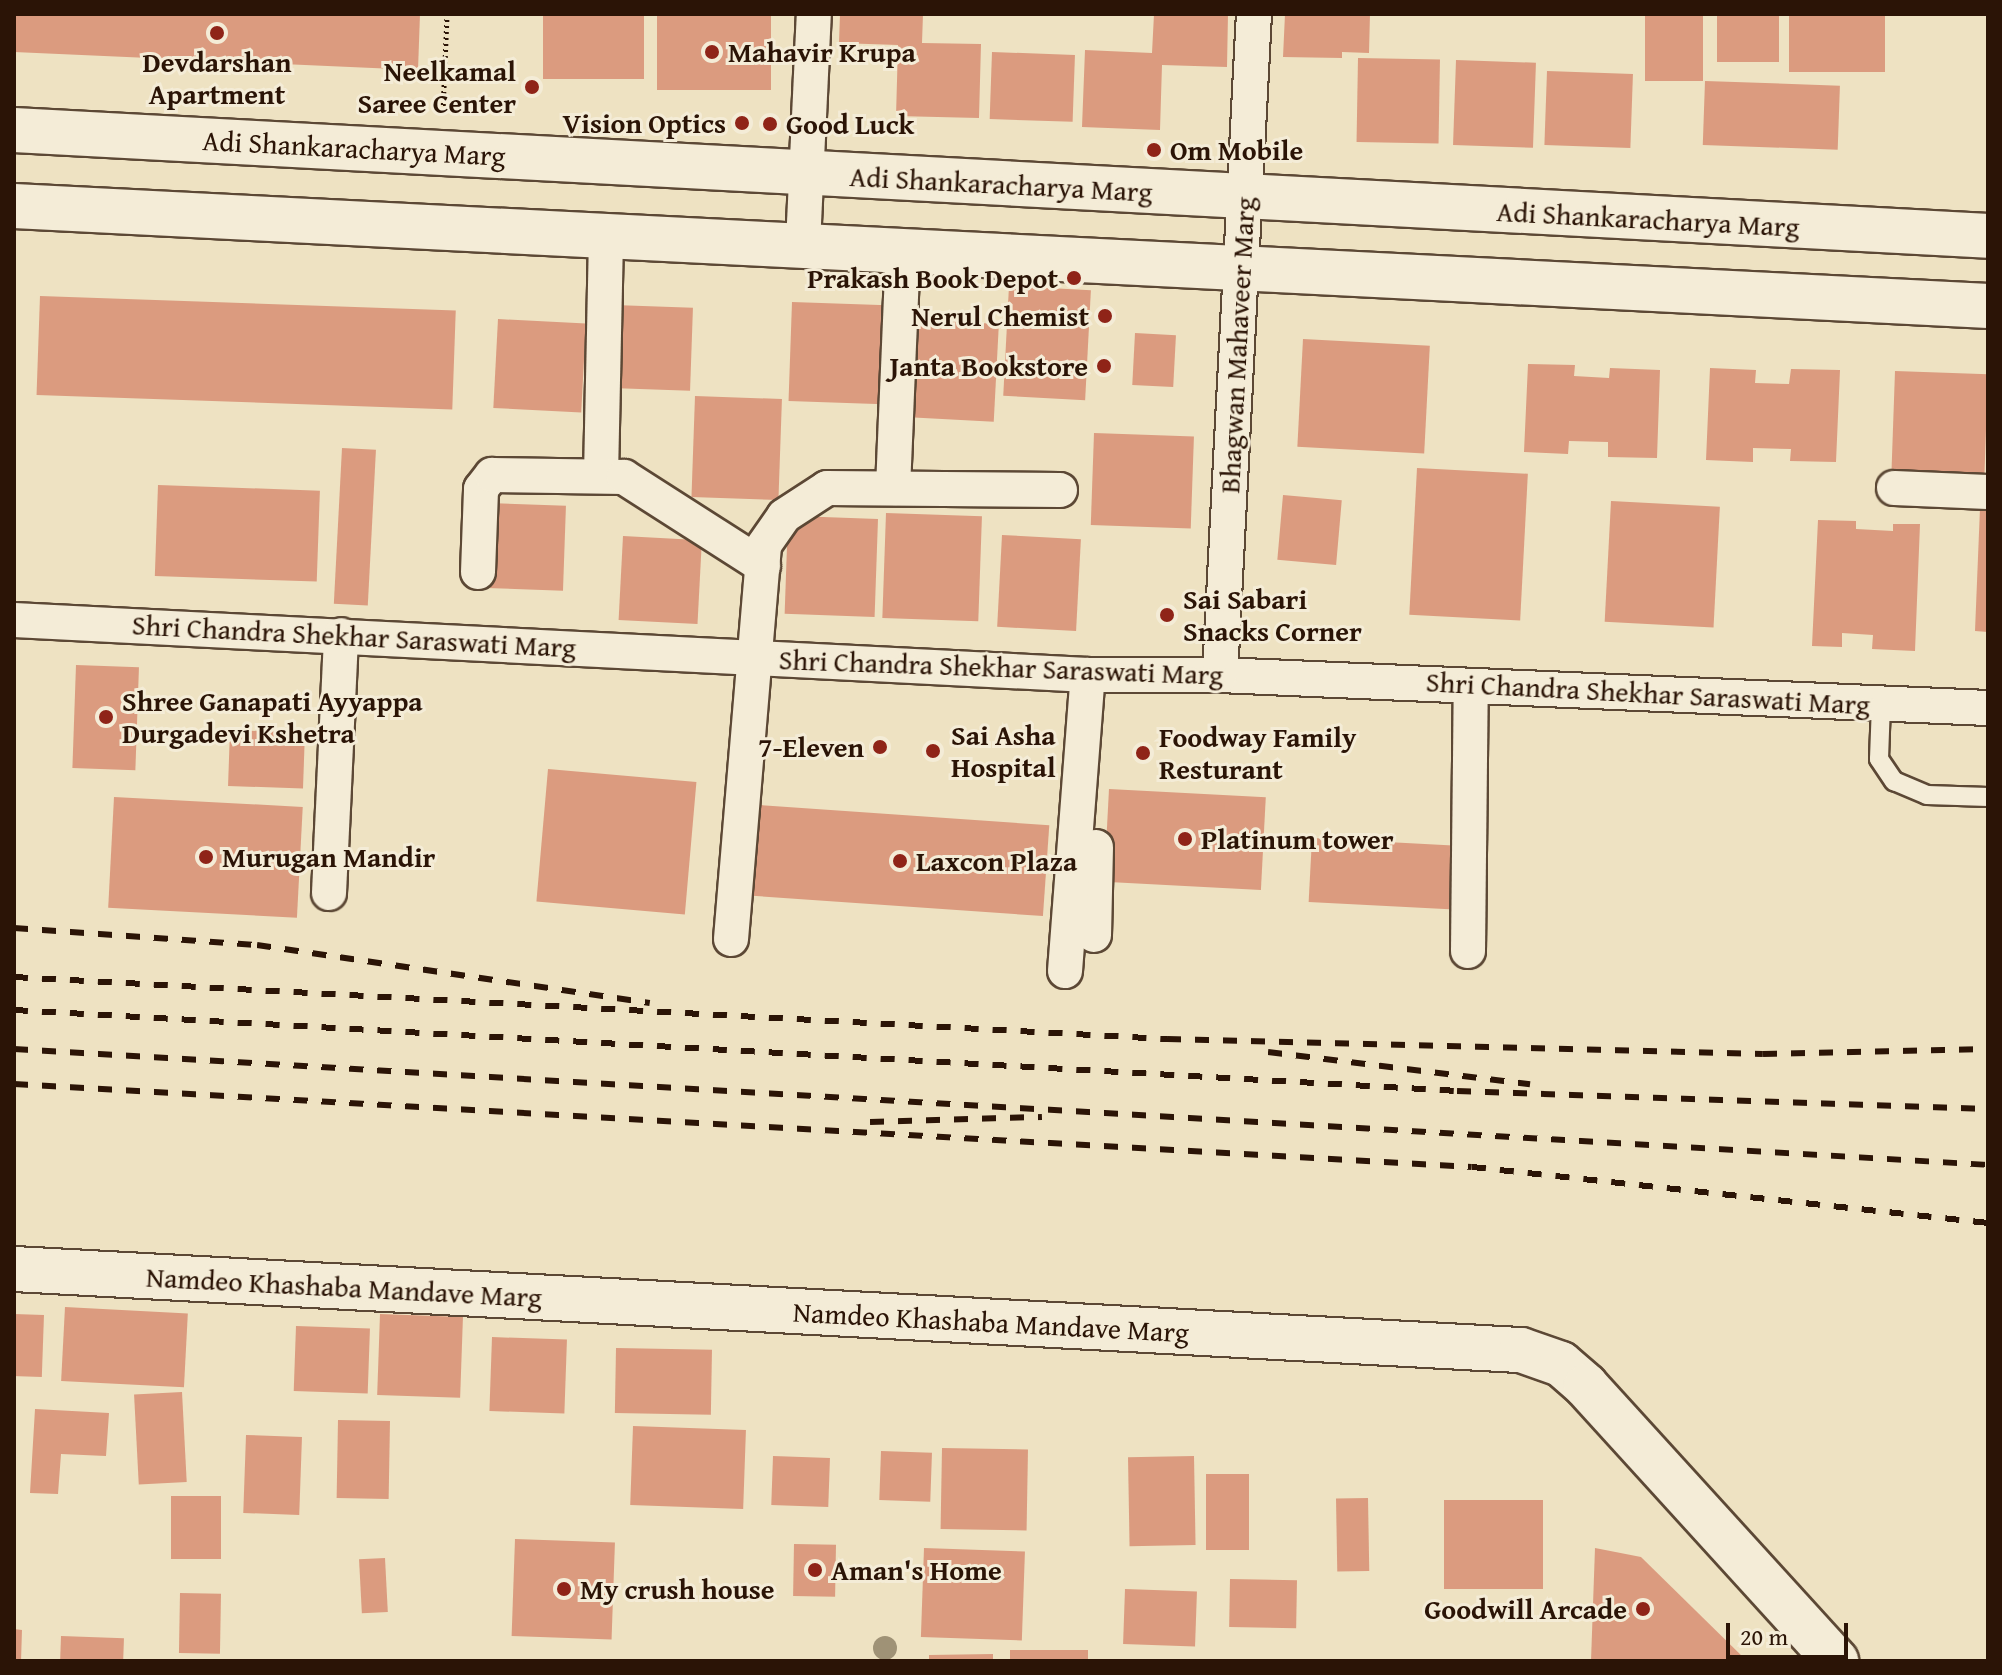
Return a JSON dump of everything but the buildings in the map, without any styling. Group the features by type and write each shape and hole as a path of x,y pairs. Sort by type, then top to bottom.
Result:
{"main road":[{"name":"Adi Shankaracharya Marg","path":"14,130 1244,199 1988,236"},
{"path":"14,206 1988,306"},
{"name":"Namdeo Khashaba Mandave Marg","path":"14,1269 1521,1350 1561,1364 1586,1386 1836,1661"}],"street":[{"path":"803,244 814,14"},
{"name":"Bhagwan Mahaveer Marg","path":"1220,675 1254,14"},
{"path":"601,476 606,235"},
{"path":"893,488 903,250"},
{"path":"478,572 481,489 492,475 624,477 763,566"},
{"path":"731,939 764,545 784,516 827,488 1060,490"},
{"path":"1894,488 1988,492"},
{"name":"Shri Chandra Shekhar Saraswati Marg","path":"14,620 1095,676 1220,675 1988,708"},
{"path":"329,893 341,635"},
{"path":"1094,935 1095,676"},
{"path":"1065,971 1095,676"},
{"path":"1468,951 1471,686"}],"lane":[{"path":"1881,704 1879,759 1894,781 1927,795 1988,797"}],"path":[{"path":"443,111 447,14"}],"railway":[{"path":"14,928 257,945 650,1003"},
{"path":"14,977 1167,1039 1763,1054 1988,1049"},
{"path":"14,1010 1457,1091 1988,1109"},
{"path":"14,1049 1988,1165"},
{"path":"1268,1052 1530,1084"},
{"path":"14,1084 1472,1167 1988,1223"},
{"path":"870,1122 1042,1117"}],"place":[{"name":"Devdarshan Apartment","path":"217,33"},
{"name":"Mahavir Krupa","path":"712,52"},
{"name":"Neelkamal Saree Center","path":"532,87"},
{"name":"Vision Optics","path":"742,123"},
{"name":"Good Luck","path":"770,124"},
{"name":"Om Mobile","path":"1154,150"},
{"name":"Prakash Book Depot","path":"1074,278"},
{"name":"Nerul Chemist","path":"1105,316"},
{"name":"Janta Bookstore","path":"1104,366"},
{"name":"Sai Sabari Snacks Corner","path":"1167,615"},
{"name":"Shree Ganapati Ayyappa Durgadevi Kshetra","path":"106,717"},
{"name":"7-Eleven","path":"880,747"},
{"name":"Sai Asha Hospital","path":"933,751"},
{"name":"Foodway Family Resturant","path":"1143,753"},
{"name":"Platinum tower","path":"1185,839"},
{"name":"Murugan Mandir","path":"206,857"},
{"name":"Laxcon Plaza","path":"900,861"},
{"name":"Aman's Home","path":"815,1570"},
{"name":"My crush house","path":"564,1589"},
{"name":"Goodwill Arcade","path":"1643,1609"}]}
